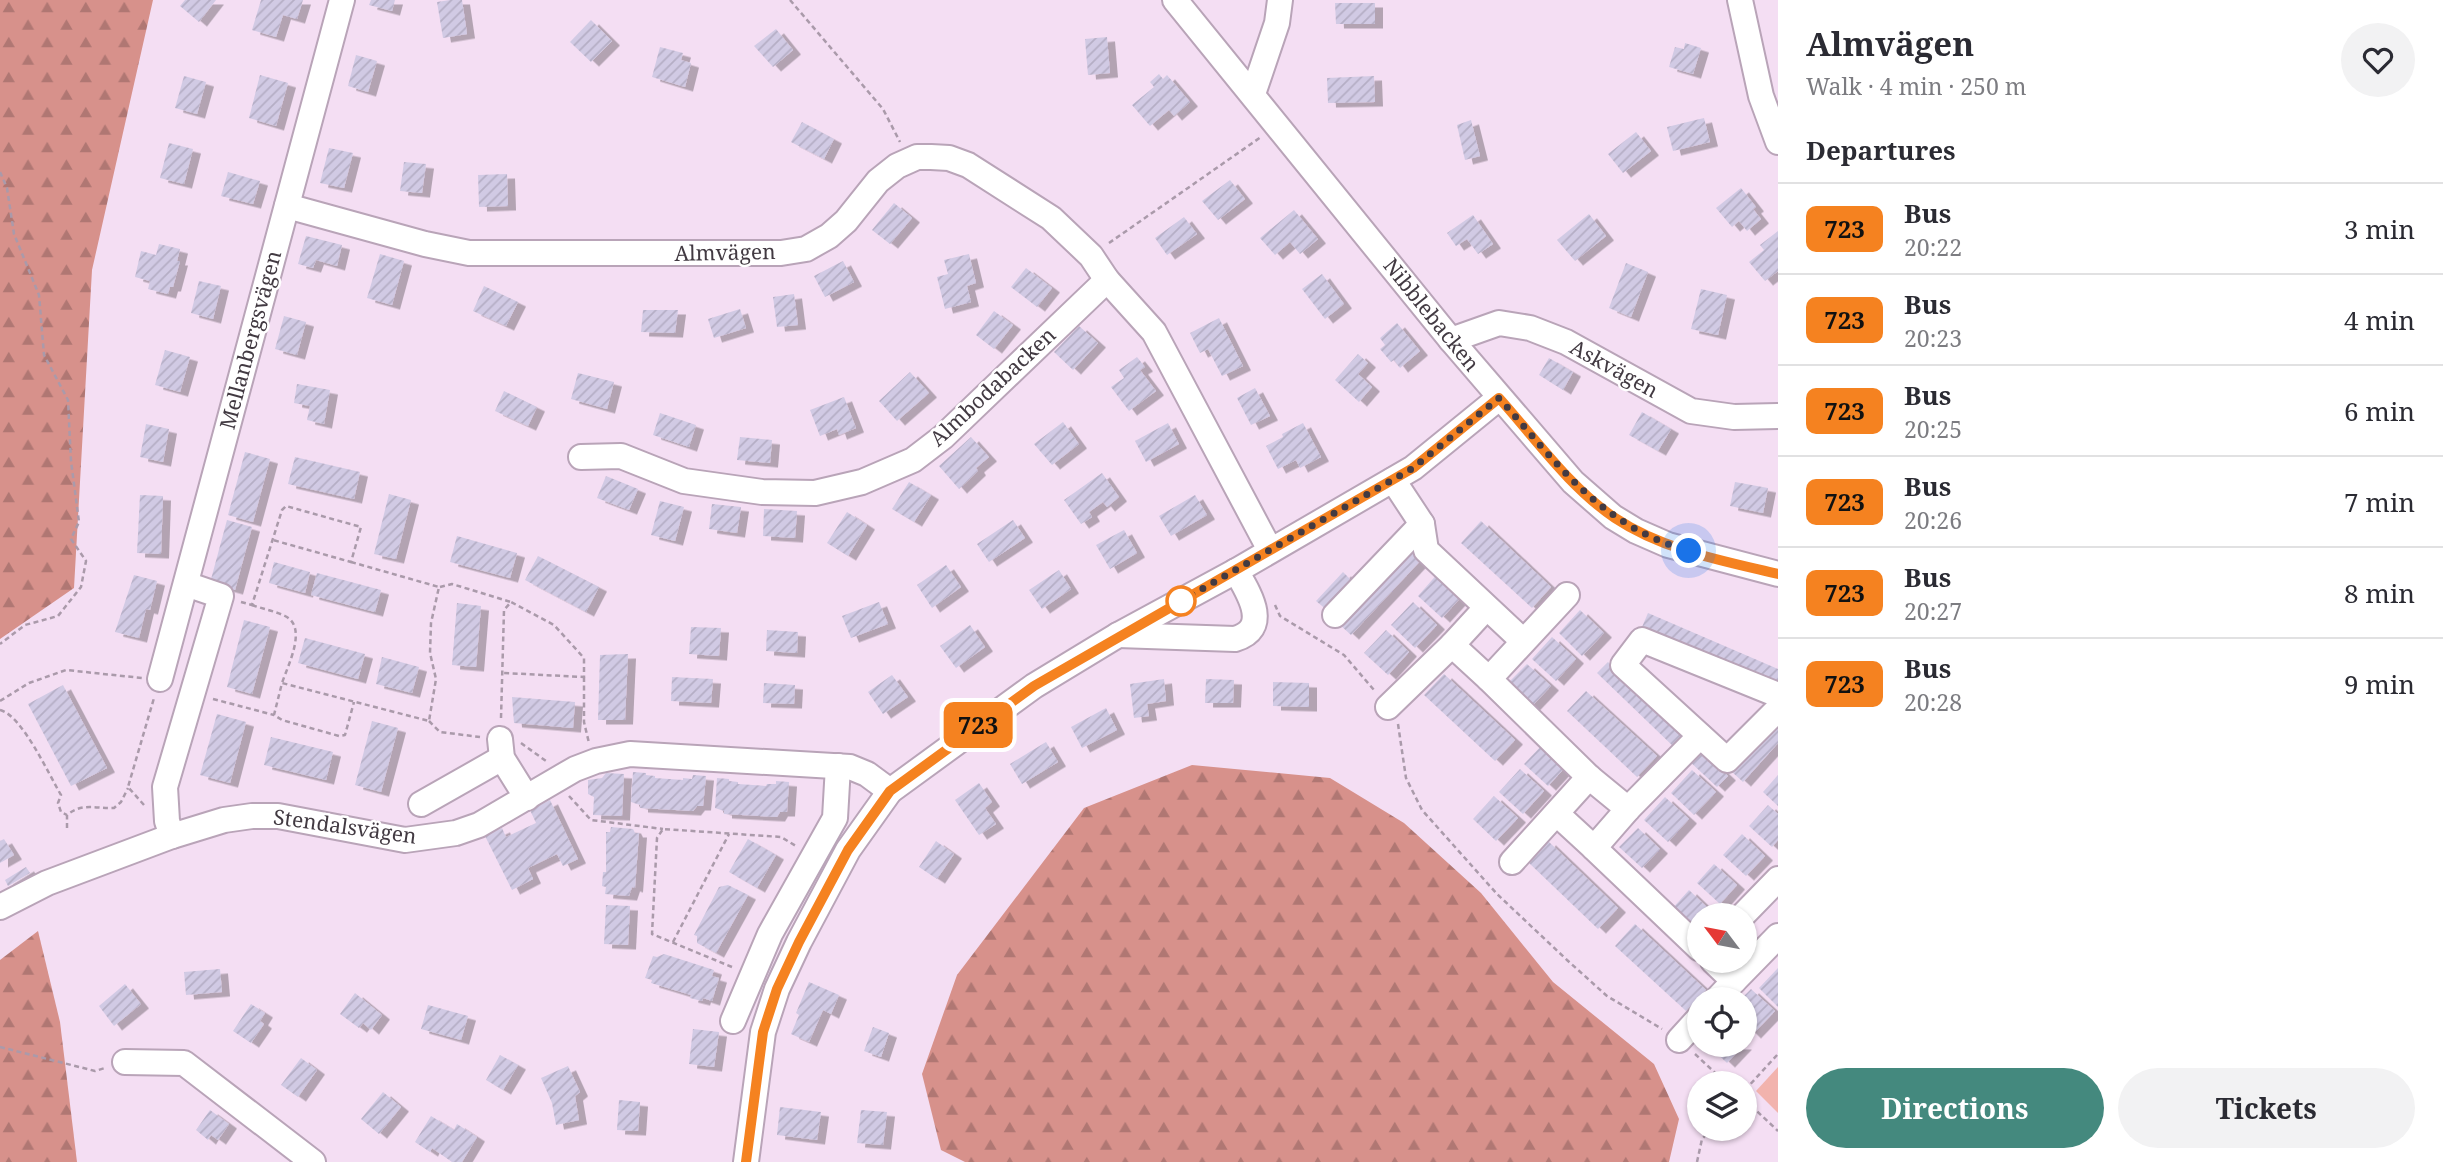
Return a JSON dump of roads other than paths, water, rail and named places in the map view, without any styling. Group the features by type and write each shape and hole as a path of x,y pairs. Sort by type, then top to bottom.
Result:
{"street":[{"name":"Mellanbergsvägen","path":"160,679 342,0"},
{"name":"Nibblebacken","path":"1175,0 1451,340 1573,482 1614,517 1636,531 1668,545 1778,574"},
{"path":"1253,94 1277,23 1280,0"},
{"path":"1740,0 1761,96 1778,142"},
{"name":"Almvägen","path":"287,206 425,244 469,253 781,253 806,249 829,236 846,221 878,181 897,166 917,157 949,158 968,165 1051,218 1091,256 1107,280 1154,332 1270,550"},
{"name":"Almbodabacken","path":"582,457 621,456 684,481 762,492 815,493 862,482 913,460 943,437 1107,280"},
{"name":"Askvägen","path":"1451,340 1499,323 1530,328 1577,348 1690,411 1734,417 1778,416"},
{"path":"747,1162 763,1032 777,989 848,850 890,791 1034,686 1118,635 1236,571 1413,468 1499,398"},
{"path":"1393,480 1422,524 1426,550 1523,641"},
{"path":"1335,615 1422,524"},
{"path":"1118,635 1235,639 1244,636 1254,622 1255,611 1236,571"},
{"path":"172,836 167,821 164,787 221,596 186,584"},
{"path":"1489,680 1567,594"},
{"path":"1388,707 1486,608"},
{"path":"1778,695 1642,640 1623,665 1727,760 1778,709"},
{"path":"1452,645 1589,777 1628,809"},
{"path":"1594,848 1628,809 1700,736"},
{"path":"421,804 501,749 527,797"},
{"name":"Stendalsvägen","path":"0,907 47,883 172,836 224,820 278,816 405,840 430,838 479,825 527,797 552,773 630,754 838,766 867,774 890,791"},
{"path":"733,1021 771,934 835,818 838,766"},
{"path":"1511,862 1589,777"},
{"path":"1557,814 1687,936"},
{"path":"1757,904 1774,891"},
{"path":"1728,987 1778,936"},
{"path":"1726,973 1734,981"},
{"path":"1679,1040 1687,1031"},
{"path":"125,1062 184,1063 313,1162"}]}
